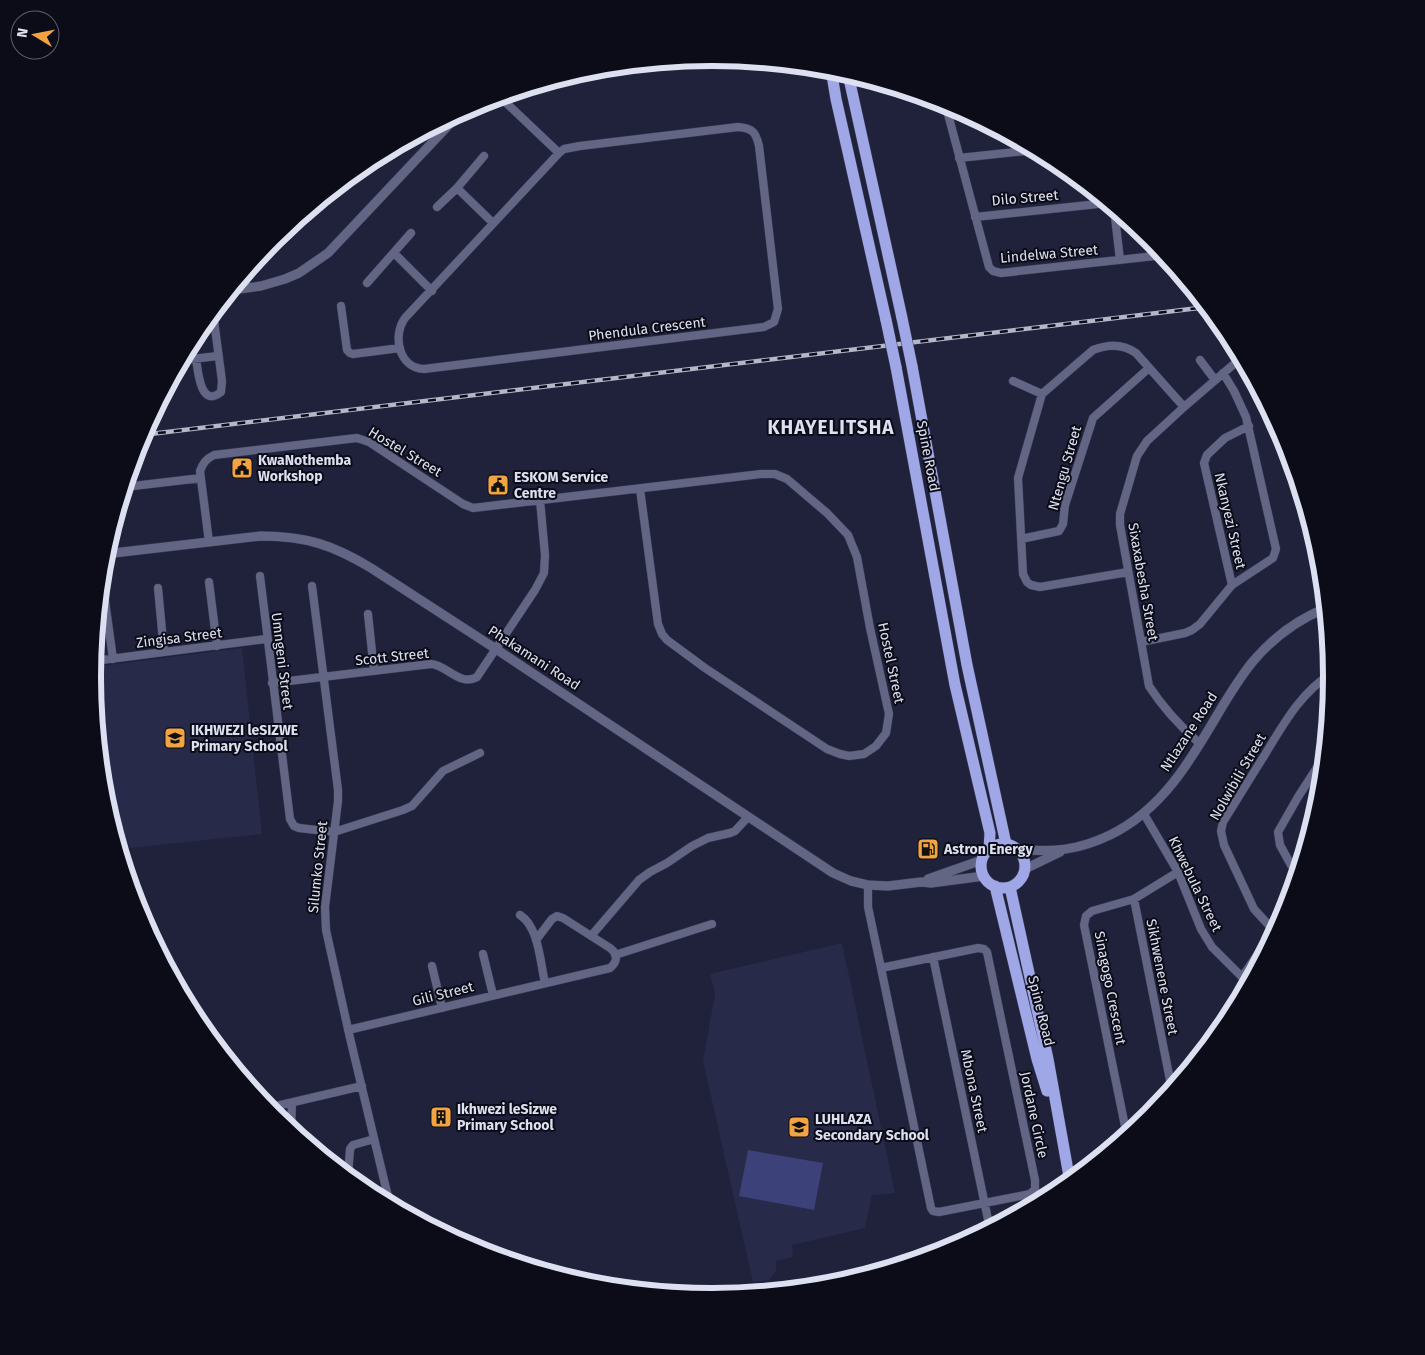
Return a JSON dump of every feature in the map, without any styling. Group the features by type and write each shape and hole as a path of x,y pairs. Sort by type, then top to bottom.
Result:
{"main road":[{"name":"Spine Road","path":"833,78 896,367 955,685 990,833 989,849"},
{"name":"Spine Road","path":"850,82 912,366 966,664 1006,844"},
{"path":"1006,844 1018,849 1024,858 1025,869 1022,878 1014,885 1005,888 990,884 984,876 981,866 982,860 989,849 995,845 1006,844"},
{"name":"Spine Road","path":"995,886 1037,1059 1062,1143"},
{"name":"Spine Road","path":"1010,887 1048,1060 1068,1174"}],"street":[{"path":"341,306 347,350 350,353 400,348 399,332 402,322 559,152 506,103"},
{"path":"948,114 975,216"},
{"path":"241,289 262,286 285,279 307,268 328,253 447,127"},
{"name":"Phendula Crescent","path":"400,348 404,359 408,363 418,369 424,369 764,327 774,322 778,309 761,165 757,137 751,130 738,127 580,146 564,149 559,152"},
{"path":"960,158 1023,151"},
{"path":"437,207 457,188 484,156"},
{"path":"457,188 494,223"},
{"name":"Dilo Street","path":"975,216 1098,204"},
{"name":"Lindelwa Street","path":"975,216 989,267 993,271 1001,273 1156,257"},
{"path":"1115,217 1120,260"},
{"path":"366,283 411,233"},
{"path":"394,253 432,291"},
{"path":"196,359 202,388 207,394 217,395 221,392 222,388 215,323"},
{"path":"1128,572 1040,587 1030,585 1024,579 1020,539 1018,478 1042,394 1093,350 1103,346 1116,345 1128,347 1136,353 1184,407"},
{"path":"191,359 218,356"},
{"path":"1200,360 1215,380"},
{"name":"Sixaxabesha Street","path":"1200,744 1183,729 1148,686 1120,525 1120,514 1137,456 1147,441 1236,362"},
{"name":"Ntengu Street","path":"1020,539 1059,531 1063,524 1065,505 1093,418 1149,368"},
{"path":"1141,642 1184,634 1192,630 1200,624 1232,585 1273,558 1276,549 1246,416 1223,373"},
{"path":"1013,381 1042,394"},
{"name":"Nkanyezi Street","path":"1232,585 1204,463 1206,454 1226,438 1249,426"},
{"name":"Hostel Street","path":"201,478 200,471 203,464 214,455 357,438 369,442 468,507 473,508 761,474 776,474 787,479 827,513 848,535 857,557 889,714 886,733 876,746 864,754 849,756 827,750 705,668 667,640 658,624 640,489"},
{"path":"132,487 201,478 209,542"},
{"path":"496,649 535,590 544,572 540,500"},
{"name":"Phakamani Road","path":"114,553 261,536 305,539 328,546 371,568 833,873 868,886 931,883 984,876"},
{"name":"Umngeni Street","path":"260,576 266,639 290,820 294,826 299,828 334,832"},
{"path":"209,582 217,646"},
{"name":"Silumko Street","path":"312,586 338,790 325,920 331,958 388,1195"},
{"path":"158,588 164,652"},
{"path":"106,605 113,659"},
{"name":"Ntlazane Road","path":"1025,869 1062,851 1104,838 1144,814 1179,776 1229,696 1260,653 1296,624 1320,610"},
{"path":"368,614 374,671"},
{"name":"Zingisa Street","path":"102,661 266,639"},
{"name":"Scott Street","path":"272,683 434,664 462,679 470,680 476,677 496,649"},
{"name":"Nolwibili Street","path":"1270,927 1254,909 1224,845 1221,831 1224,822 1290,712 1324,678"},
{"path":"334,832 410,807 443,771 480,753"},
{"path":"1293,867 1290,864 1278,840 1278,832 1317,767"},
{"name":"Khwebula Street","path":"1144,814 1178,872 1201,929 1212,947 1244,978"},
{"path":"591,936 639,880 692,846 708,838 736,831 748,817"},
{"name":"Ntlazane Road","path":"1018,849 1062,851"},
{"name":"Phakamani Road","path":"921,882 982,860"},
{"name":"Sinagogo Crescent","path":"1125,1128 1084,925 1086,916 1092,911 1134,899 1178,872"},
{"name":"Jordane Circle","path":"868,886 868,907 880,968 931,1208 933,1211 939,1212 1030,1194 1035,1189 1036,1184 988,955 984,949 978,948 880,968"},
{"name":"Sikhwenene Street","path":"1134,899 1171,1083"},
{"path":"520,915 528,922 536,940 545,983"},
{"path":"536,940 552,919 557,916 610,948 615,952 615,955 712,924"},
{"path":"483,954 493,995"},
{"name":"Gili Street","path":"348,1030 610,968 614,964 615,955"},
{"name":"Mbona Street","path":"933,957 989,1223"},
{"path":"432,966 442,1008"},
{"path":"276,1106 362,1086"},
{"path":"291,1120 292,1103"},
{"path":"348,1168 349,1152 353,1145 374,1139"}],"shaded area":[{"name":"IKHWEZI leSIZWE Primary School","path":"242,648 262,834 126,848 113,797 106,757 102,666"},
{"name":"LUHLAZA Secondary School","path":"842,943 895,1193 872,1195 865,1228 792,1245 793,1257 776,1261 776,1271 769,1280 753,1282 703,1061 715,994 710,974"},
{"path":"748,1150 823,1163 814,1210 739,1196"}],"railway":[{"path":"152,434 1199,308"}],"place":[{"name":"KwaNothemba Workshop","path":"242,468"},
{"name":"ESKOM Service Centre","path":"498,485"},
{"name":"IKHWEZI leSIZWE Primary School","path":"175,738"},
{"name":"Astron Energy","path":"928,849"},
{"name":"Ikhwezi leSizwe Primary School","path":"441,1117"},
{"name":"LUHLAZA Secondary School","path":"799,1127"}],"district":[{"name":"KHAYELITSHA","path":"831,427"}]}
